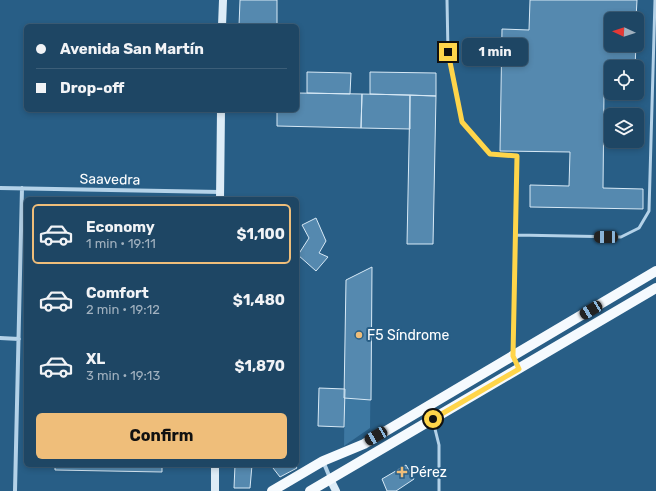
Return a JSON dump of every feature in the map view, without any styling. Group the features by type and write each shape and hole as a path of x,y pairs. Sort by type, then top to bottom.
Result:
{"main road":[{"path":"222,0 222,24"},
{"path":"220,195 221,112"},
{"path":"272,491 323,461 364,444 656,271"},
{"path":"310,491 656,288"},
{"path":"215,467 215,491"},
{"path":"330,479 336,491"}],"street":[{"name":"Saavedra","path":"0,188 220,195"},
{"path":"15,491 22,188"},
{"path":"0,338 19,339"},
{"path":"323,461 330,479"}],"lane":[{"path":"447,0 448,52 462,122 490,154 517,156 513,356 519,369"},
{"path":"516,236 621,237 639,228 649,211 655,0"},
{"path":"433,419 439,445 439,491"}],"shaded area":[{"name":"F5 Síndrome","path":"372,267 370,428 344,446 346,280"}],"building":[{"path":"240,0 277,0 277,24 239,24"},
{"path":"530,0 637,0 636,12 604,12 604,52 636,52 635,60 604,60 603,188 643,189 643,209 530,207 530,185 569,186 570,152 500,151 502,29 529,30"},
{"path":"307,72 351,73 350,94 307,93"},
{"path":"370,72 436,73 436,96 370,94"},
{"path":"299,93 362,94 361,128 277,126 277,112 299,112"},
{"path":"362,94 410,95 410,129 361,128"},
{"path":"410,95 436,96 433,244 407,244"},
{"path":"316,218 326,241 319,253 328,257 316,271 299,256 309,238 302,225"},
{"name":"F5 Síndrome","path":"372,267 371,400 344,398 346,280"},
{"path":"319,388 345,389 344,427 318,426"},
{"name":"Pérez","path":"406,465 414,479 396,491 387,491 382,479"},
{"path":"55,467 162,467 162,472 55,470"},
{"path":"235,467 252,467 250,488 234,488"},
{"path":"296,467 297,468 280,477 273,468"}],"place":[{"name":"F5 Síndrome","path":"359,335"},
{"name":"Pérez","path":"402,472"}],"route":[{"path":"433,419 519,369 513,356 517,156 490,154 462,122 448,52"}]}
